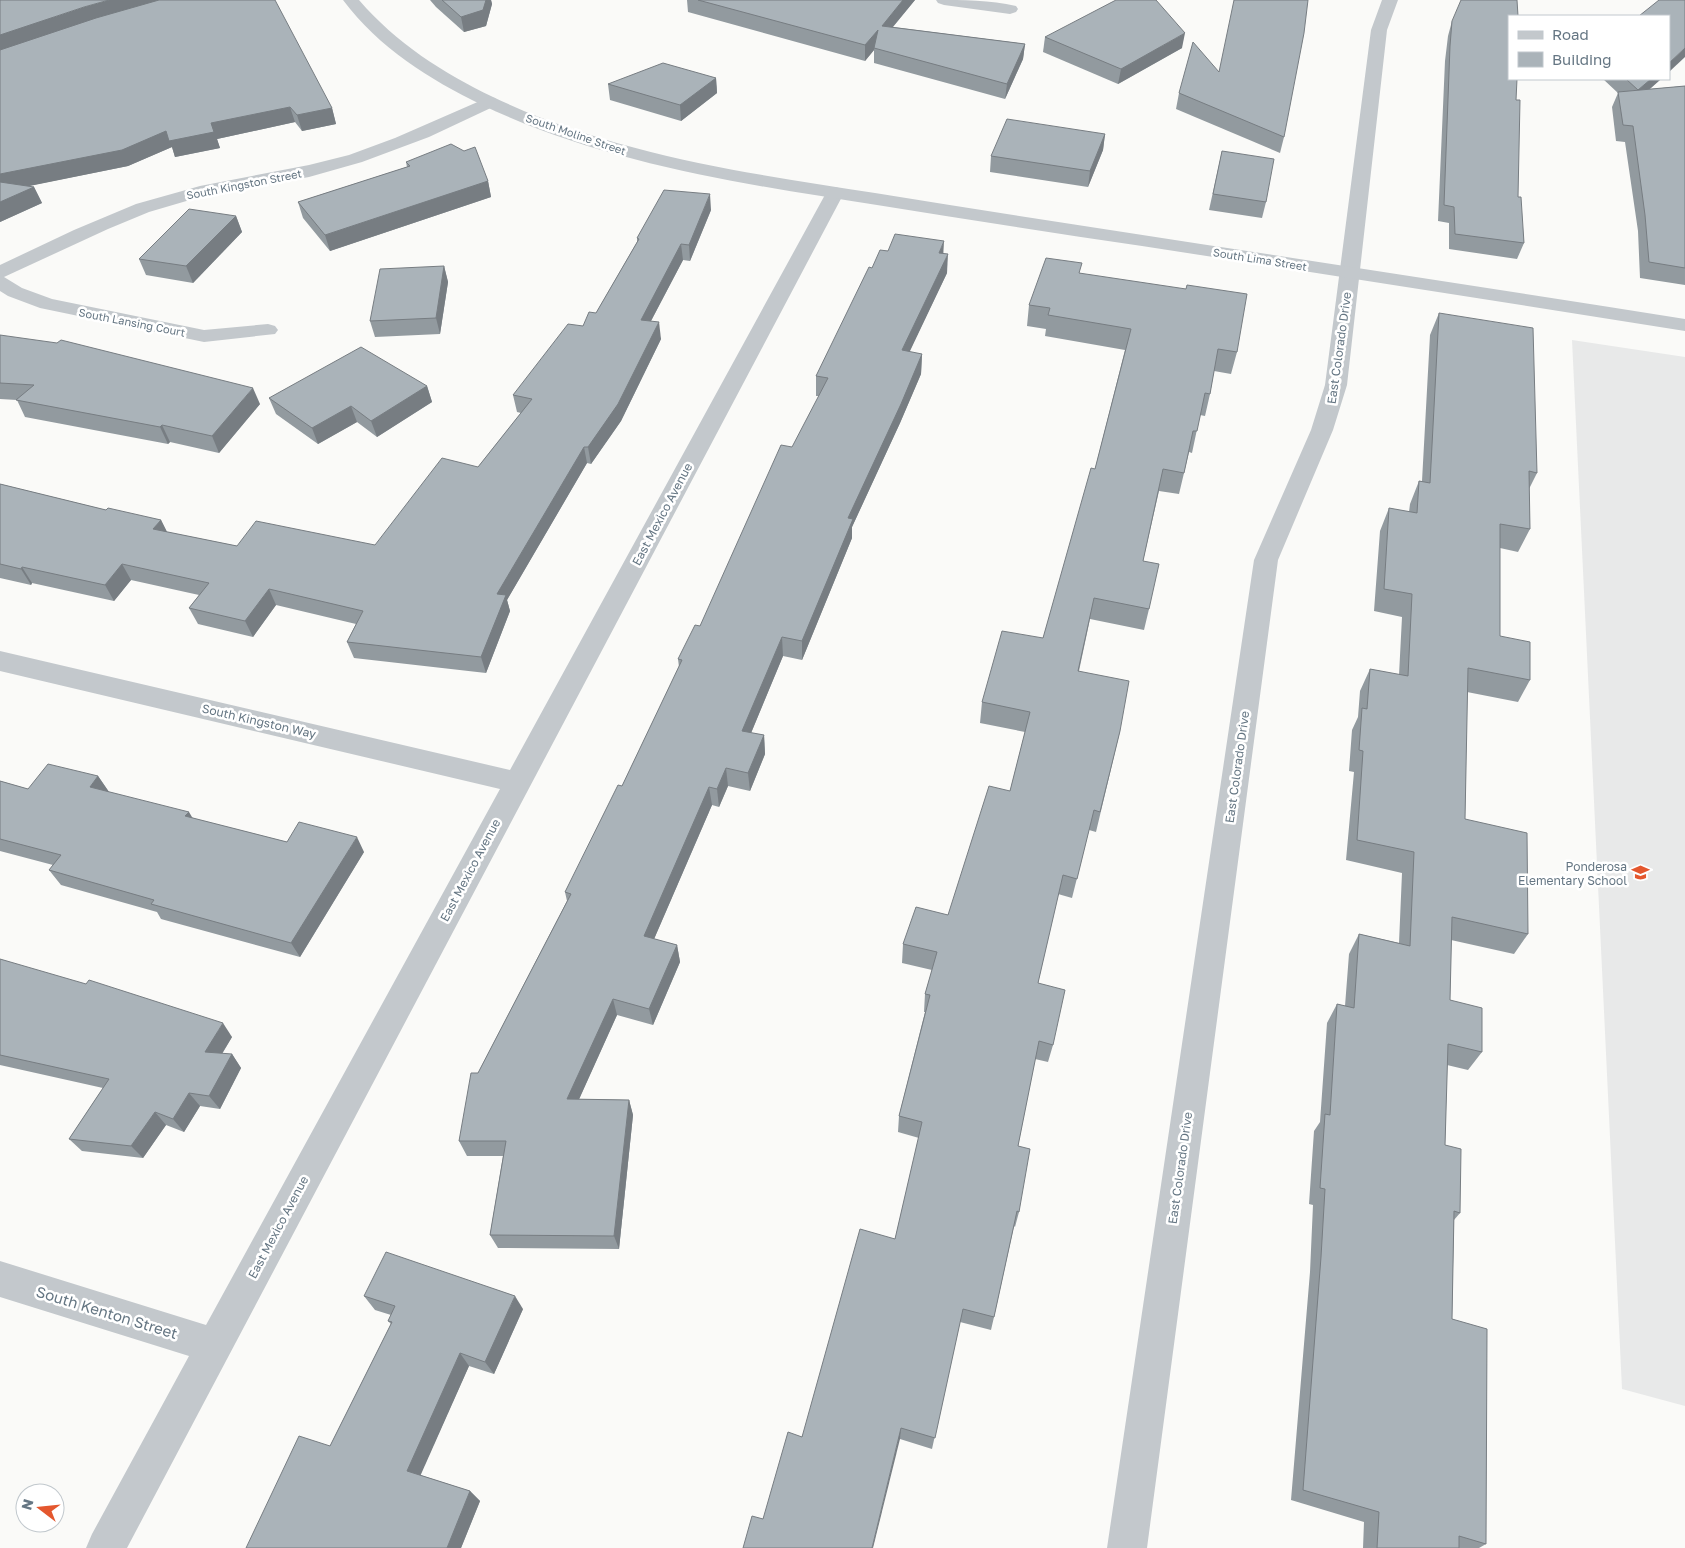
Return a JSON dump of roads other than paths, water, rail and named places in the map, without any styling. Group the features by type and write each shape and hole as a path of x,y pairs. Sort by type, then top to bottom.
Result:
{"street":[{"name":"South Moline Street","path":"351,0 364,16 396,46 437,75 489,102 544,125 613,148 697,170 835,193"},
{"path":"944,0 1010,9"},
{"name":"East Colorado Drive","path":"1126,1548 1266,560 1277,528 1330,411 1336,385 1379,30 1390,0"},
{"name":"South Kingston Street","path":"0,272 123,216 164,201 206,189 308,171 355,160 399,145 489,102"},
{"name":"South Lima Street","path":"835,193 1685,325"},
{"name":"East Mexico Avenue","path":"106,1548 835,193"},
{"name":"South Lansing Court","path":"0,282 15,292 47,304 204,336 268,330"},
{"name":"South Kingston Way","path":"0,661 517,782"},
{"name":"South Kenton Street","path":"0,1279 214,1346"}],"place":[{"name":"Ponderosa Elementary School","path":"1641,873"}]}
